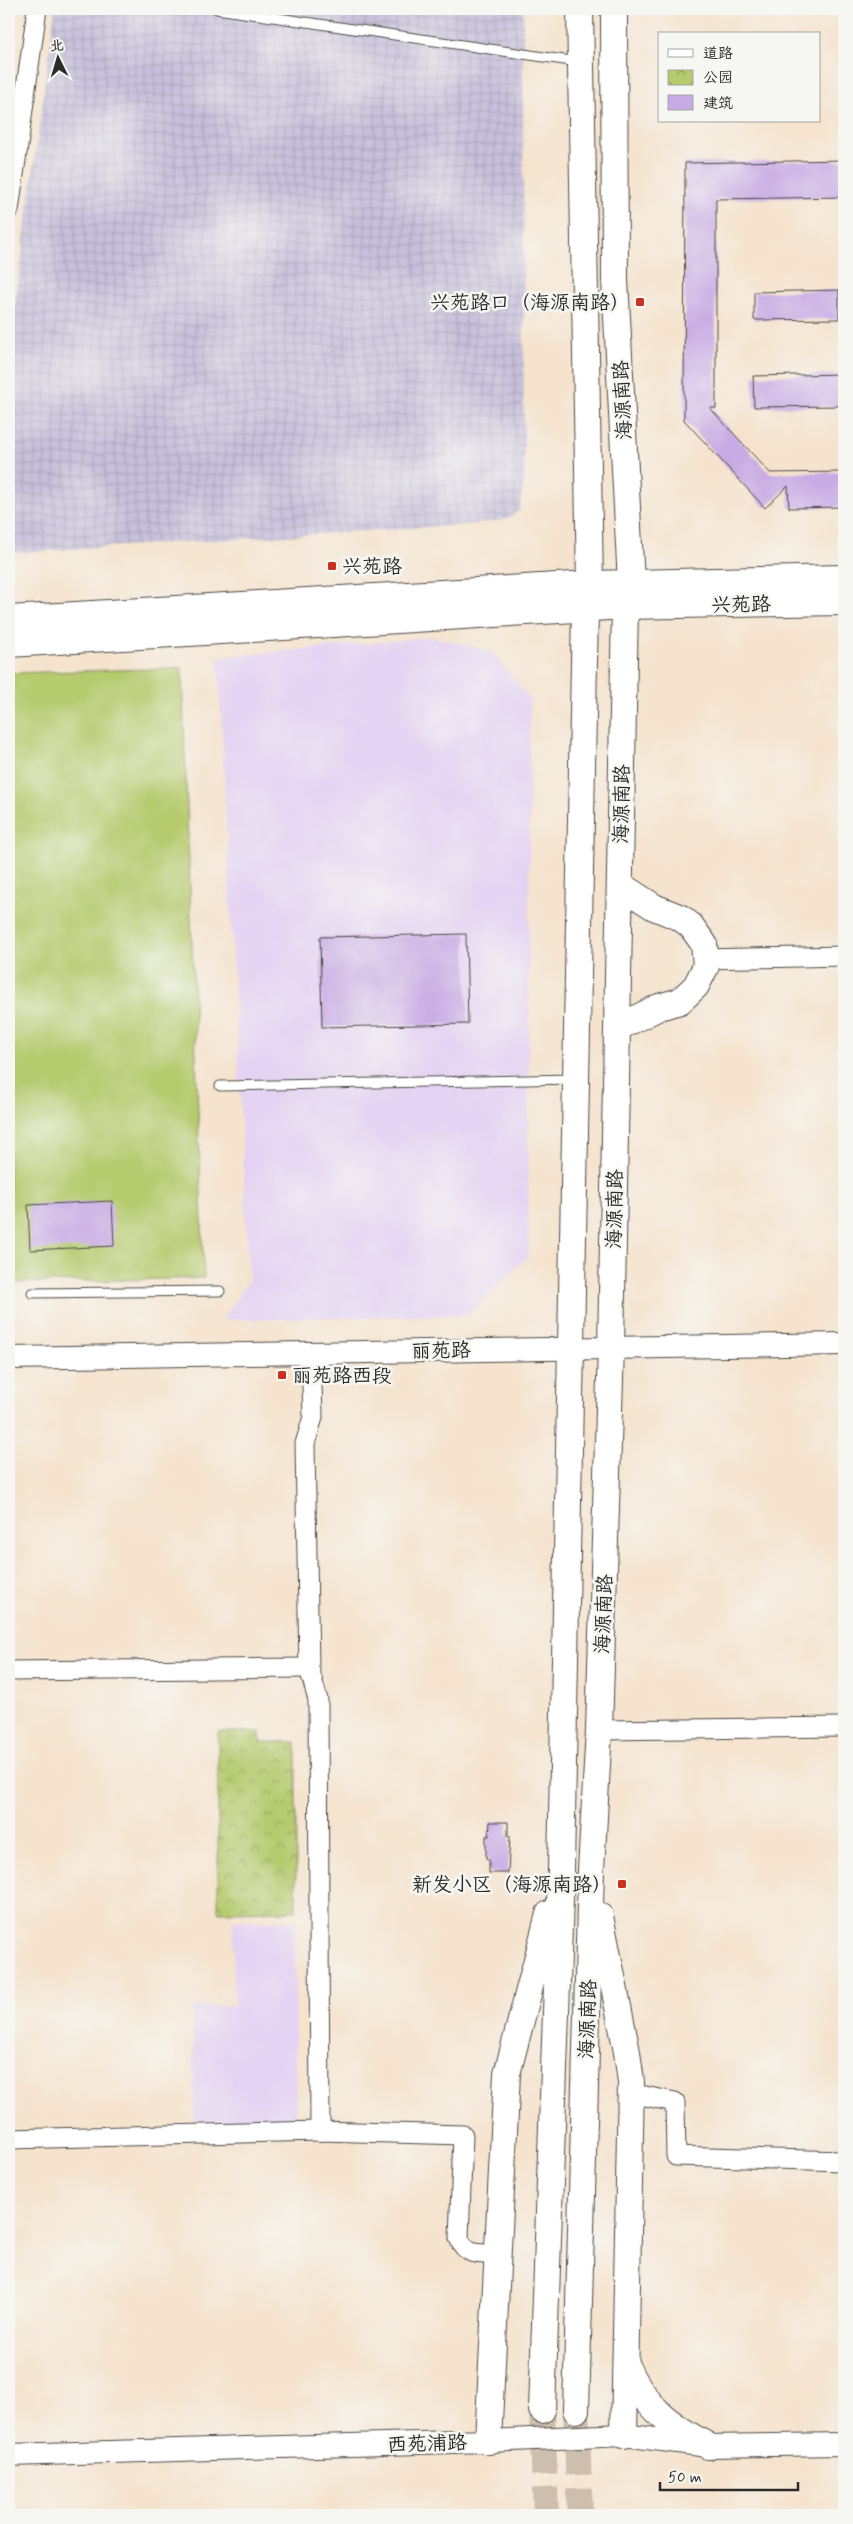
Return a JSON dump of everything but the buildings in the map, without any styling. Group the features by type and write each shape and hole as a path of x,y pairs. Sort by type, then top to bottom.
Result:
{"main road":[{"name":"海源南路","path":"542,2410 561,1870 585,609 590,584 583,63 580,9"},
{"name":"海源南路","path":"576,2410 591,1870 599,1730 611,1347 628,594 615,280 614,9"},
{"name":"兴苑路","path":"9,644 585,609 628,594 844,578"},
{"name":"兴苑路","path":"9,619 590,584 628,594 844,602"},
{"path":"617,1028 659,1007 680,1001 689,994 702,976 705,959 704,944 681,918 654,907 620,885"},
{"path":"488,2441 508,2074 561,1870"},
{"path":"591,1870 627,2052 630,2093 624,2435"},
{"path":"626,2364 636,2385 662,2417 677,2429 708,2446"}],"street":[{"path":"9,210 37,9"},
{"path":"705,959 844,956"},
{"name":"丽苑路","path":"9,1358 844,1344"},
{"path":"311,1352 313,1416 305,1444 309,1668 318,1700 320,2132"},
{"path":"9,1671 309,1668"},
{"path":"599,1730 844,1726"},
{"path":"630,2093 674,2102 676,2156 844,2160"},
{"path":"9,2139 320,2132 462,2135 459,2238 462,2246 467,2251 497,2254"},
{"name":"西苑浦路","path":"9,2455 488,2441 624,2435 708,2446 844,2444"}],"lane":[{"path":"217,9 583,63"},
{"path":"220,1086 576,1079"},
{"path":"32,1293 220,1291"}],"shaded area":[{"path":"55,9 523,9 524,481 519,511 507,519 478,524 9,553 9,350"},
{"path":"434,637 492,652 530,699 528,1256 467,1315 222,1320 249,1280 218,657"},
{"path":"233,1921 295,1921 296,2124 194,2124 193,2007 234,2006"}],"green space":[{"path":"182,668 204,1278 9,1283 9,673"},
{"path":"218,1732 260,1732 261,1742 296,1742 296,1911 218,1912"}],"tunnel":[{"path":"542,2410 546,2515"},
{"path":"576,2410 580,2515"}],"place":[{"name":"兴苑路口（海源南路）","path":"640,302"},
{"name":"兴苑路","path":"332,566"},
{"name":"丽苑路西段","path":"282,1375"},
{"name":"新发小区（海源南路）","path":"622,1884"}]}
